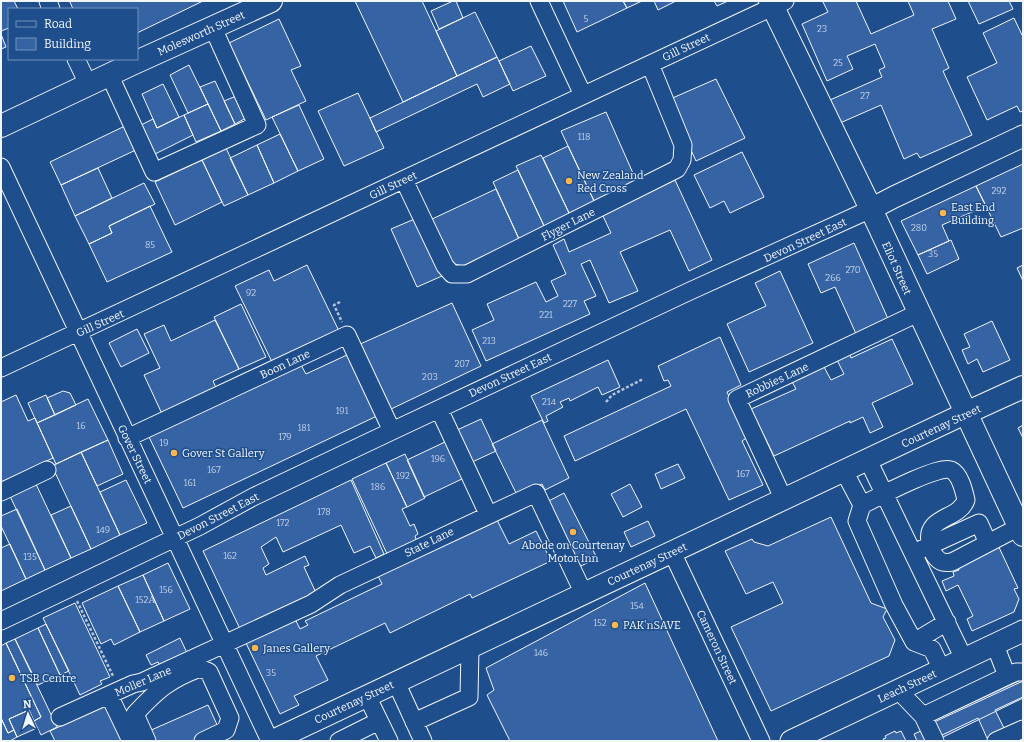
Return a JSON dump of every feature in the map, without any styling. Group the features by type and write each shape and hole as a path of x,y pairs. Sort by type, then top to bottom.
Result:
{"highway":[{"name":"Molesworth Street","path":"1,126 88,84 271,1"},
{"name":"Eliot Street","path":"776,3 918,313 1021,531"},
{"name":"Courtenay Street","path":"966,413 1023,387"}],"main road":[{"name":"Devon Street East","path":"871,209 1023,136"},
{"name":"Courtenay Street","path":"271,741 966,413"},
{"name":"Leach Street","path":"791,741 1023,631"}],"street":[{"path":"539,1 583,95"},
{"name":"Gill Street","path":"1,368 404,180 776,3"},
{"path":"110,74 154,172 257,125 213,28"},
{"path":"76,60 88,84"},
{"name":"Flyger Lane","path":"404,180 445,266 452,274 466,274 677,169 682,160 683,145 650,64"},
{"name":"Gover Street","path":"1,167 127,438 271,741"},
{"name":"Devon Street East","path":"1,621 175,538 253,498 392,431 690,291 871,209"},
{"name":"Robbies Lane","path":"784,500 737,399 918,313"},
{"path":"347,335 392,431"},
{"name":"Boon Lane","path":"127,438 347,335"},
{"path":"439,409 488,514"},
{"path":"868,460 883,494 964,659"},
{"path":"942,670 932,649 914,642 894,605 857,521 862,505 933,471 948,469 952,470 962,486 966,500 958,511 935,523 930,530 933,554 937,559 944,563 952,562 988,543 1021,531"},
{"path":"1,492 47,470"},
{"path":"844,471 862,505"},
{"name":"State Lane","path":"225,644 311,604 340,585 488,514 536,493 584,594"},
{"path":"913,554 978,523 988,543"},
{"name":"Cameron Street","path":"672,552 762,741"},
{"path":"914,642 947,622"},
{"name":"Moller Lane","path":"60,717 225,644"},
{"path":"922,741 917,726 923,716 1015,674 995,645"},
{"path":"414,722 469,697 470,648"},
{"path":"147,741 135,714 162,686 183,674 200,668 209,672 230,718 226,730 203,741"},
{"path":"396,682 423,741"},
{"path":"121,690 142,706"},
{"path":"121,690 131,741"},
{"path":"898,690 923,716 935,741"},
{"path":"367,696 389,741"},
{"path":"339,741 379,721"},
{"path":"996,741 1023,729"}],"path":[{"path":"340,302 334,306 347,335"},
{"path":"606,402 612,394 643,379"},
{"path":"71,588 121,690"}],"building":[{"path":"1,1 14,1 18,8 8,8 8,28 1,31"},
{"path":"203,1 138,33 138,8 73,8 70,2"},
{"path":"355,1 422,1 457,76 403,102"},
{"path":"456,1 463,18 439,29 431,11"},
{"path":"563,1 623,1 627,8 577,32"},
{"path":"623,1 642,1 627,8"},
{"path":"654,1 676,1 658,10"},
{"path":"714,1 728,1 717,6"},
{"path":"825,1 856,1 871,34 914,15 908,1 948,1 956,19 932,29 949,68 943,71 972,135 920,158 917,153 904,159 881,105 840,123 830,100 882,77 879,70 885,67 875,44 847,56 853,69 827,81 802,24 828,12 823,2"},
{"path":"968,1 1009,1 1013,9 979,24"},
{"path":"475,12 497,57 457,76 436,31"},
{"path":"1014,18 1023,37 1023,111 1020,112 1017,106 987,120 967,77 997,63 983,33"},
{"path":"279,19 301,66 291,70 306,101 266,120 229,43"},
{"path":"1,34 6,47 1,49"},
{"path":"531,46 546,76 513,91 499,61"},
{"path":"497,57 510,84 483,97 477,84 376,132 370,118"},
{"path":"189,65 208,104 188,113 170,75"},
{"path":"716,79 745,138 696,161 668,100"},
{"path":"215,81 235,124 221,131 200,87"},
{"path":"163,84 179,117 157,128 142,94"},
{"path":"358,93 384,148 344,166 318,111"},
{"path":"236,96 246,118 235,124 224,101"},
{"path":"208,104 221,131 196,142 184,115"},
{"path":"299,105 324,159 298,171 272,117"},
{"path":"606,112 636,180 595,203 561,131"},
{"path":"184,115 193,135 153,155 139,126 153,119 157,128"},
{"path":"127,125 138,149 61,185 50,162"},
{"path":"280,134 298,171 274,183 257,145"},
{"path":"257,145 274,183 248,195 230,158"},
{"name":"New Zealand Red Cross","path":"568,146 595,203 570,215 543,158"},
{"path":"226,148 248,195 224,206 202,160"},
{"path":"742,152 764,197 730,213 724,201 710,208 694,175"},
{"path":"541,155 570,215 545,228 516,166"},
{"path":"202,160 222,202 175,225 155,182"},
{"path":"1023,164 1023,228 1001,237 976,186"},
{"path":"98,168 112,198 75,216 61,185"},
{"path":"518,170 545,228 519,239 493,182"},
{"path":"675,180 712,260 689,271 670,230 620,252 638,291 609,303 590,260 581,264 596,296 584,301 590,314 486,361 472,330 494,320 487,304 536,282 546,302 558,296 551,281 566,274 553,245 564,239 569,252 611,233 602,214"},
{"path":"144,183 155,204 109,226 112,233 89,244 75,216"},
{"name":"East End Building","path":"976,186 986,206 942,225 949,241 918,255 901,221"},
{"path":"496,189 519,239 463,266 450,263 430,220"},
{"path":"150,206 172,252 107,282 89,244 112,233 109,226"},
{"path":"417,218 442,276 417,287 391,229"},
{"path":"951,240 959,259 927,274 918,255"},
{"path":"854,243 889,321 857,336 835,287 821,293 808,264"},
{"path":"307,265 339,331 272,362 235,286 269,270 274,281"},
{"path":"1023,265 1023,281 1017,268"},
{"path":"780,271 813,343 749,372 727,324 766,306 755,283"},
{"path":"452,303 481,366 389,410 358,345"},
{"path":"241,304 266,357 239,369 214,317"},
{"path":"215,320 239,369 213,381 217,390 163,416 144,375 160,368 144,334 164,325 171,341"},
{"path":"992,321 1010,360 983,372 977,359 968,364 962,350 970,347 964,334"},
{"path":"137,329 149,353 121,367 109,343"},
{"path":"720,337 741,385 727,392 748,437 742,441 763,485 729,500 686,409 575,461 564,436 671,386 668,380 664,381 658,366"},
{"path":"892,339 913,384 872,403 883,427 870,433 863,417 850,423 850,421 774,456 751,409 796,389 791,380 823,365 831,380 844,374 837,360 850,354 851,358"},
{"path":"349,354 379,415 183,508 149,437 301,365 306,374"},
{"path":"608,360 620,387 602,395 598,387 570,401 569,398 560,402 563,407 546,416 548,421 544,423 531,396"},
{"path":"63,391 70,393 76,405 55,415 47,398"},
{"path":"16,395 28,421 35,418 53,458 1,482 1,402"},
{"path":"46,395 55,415 37,423 28,403"},
{"path":"88,399 108,440 56,464 37,423"},
{"path":"481,419 496,451 470,463 455,431"},
{"path":"542,420 569,478 545,490 542,484 517,495 492,444"},
{"path":"1023,425 1023,438 1018,428"},
{"path":"108,440 123,474 97,486 81,452"},
{"path":"447,441 464,478 424,497 407,460"},
{"path":"81,452 120,535 91,549 52,466"},
{"path":"405,454 425,498 407,507 386,463"},
{"path":"386,463 407,507 402,509 410,526 414,524 418,534 415,536 417,542 388,556 352,479"},
{"path":"678,464 685,478 661,489 655,474"},
{"path":"126,480 147,523 120,535 100,492"},
{"path":"351,480 384,554 376,558 370,546 354,553 341,525 283,552 276,537 261,547 269,564 263,568 266,575 305,556 309,565 304,567 318,597 241,631 203,551"},
{"path":"35,482 71,558 45,570 9,494"},
{"path":"630,484 642,507 623,517 611,494"},
{"path":"564,493 597,558 577,568 543,504"},
{"path":"71,506 91,549 71,558 51,515"},
{"path":"17,509 45,570 26,579 1,526 1,516"},
{"path":"831,517 871,603 887,609 883,617 895,640 889,656 771,711 731,627 783,603 773,582 746,594 725,551 752,539 754,542 768,546"},
{"path":"497,520 509,544 536,531 551,561 472,598 470,594 390,633 385,623 316,656 328,680 294,696 299,705 280,714 245,641 294,617 300,629 308,625 305,621 382,584 378,576"},
{"path":"648,521 655,536 631,547 624,532"},
{"path":"997,543 1018,588 1014,589 1019,599 1014,612 972,631 967,619 973,616 958,585 946,591 942,581 954,576 953,572 959,570 956,563"},
{"path":"10,544 26,579 1,591 1,548"},
{"path":"168,563 190,609 164,621 143,575"},
{"path":"143,575 164,621 140,632 118,586"},
{"name":"PAK'nSAVE","path":"645,583 718,741 510,741 487,695 494,690 486,668"},
{"path":"118,586 140,632 114,645 111,639 101,644 82,603"},
{"path":"75,603 110,677 100,681 102,684 80,695 43,618"},
{"path":"46,624 69,671 60,675 38,628"},
{"path":"38,628 60,675 38,685 15,639"},
{"path":"180,638 189,657 162,670 158,662 151,665 146,655"},
{"path":"15,639 57,727 41,735 34,721 41,717 6,643"},
{"name":"TSB Centre","path":"6,643 41,717 34,721 29,710 9,719 14,730 8,733 1,718 1,646"},
{"path":"1023,679 1023,697 995,710 1005,730 987,738 978,718 936,738 929,723"},
{"path":"1023,681 1023,698 937,740 930,724"},
{"path":"106,705 123,741 55,741 50,731"},
{"path":"208,705 219,729 193,741 154,741 149,731"},
{"path":"29,710 37,728 17,737 9,719"},
{"path":"1,718 8,733 14,730 17,737 10,741 1,741"},
{"path":"923,730 929,741 917,741 914,734"},
{"path":"895,731 896,733 901,731 906,741 884,741 883,739 886,738 885,736"}],"place":[{"name":"New Zealand Red Cross","path":"569,181"},
{"name":"East End Building","path":"943,213"},
{"name":"Gover St Gallery","path":"174,453"},
{"name":"Abode on Courtenay Motor Inn","path":"573,532"},
{"name":"PAK'nSAVE","path":"615,625"},
{"name":"Janes Gallery","path":"255,648"},
{"name":"TSB Centre","path":"12,678"}]}
